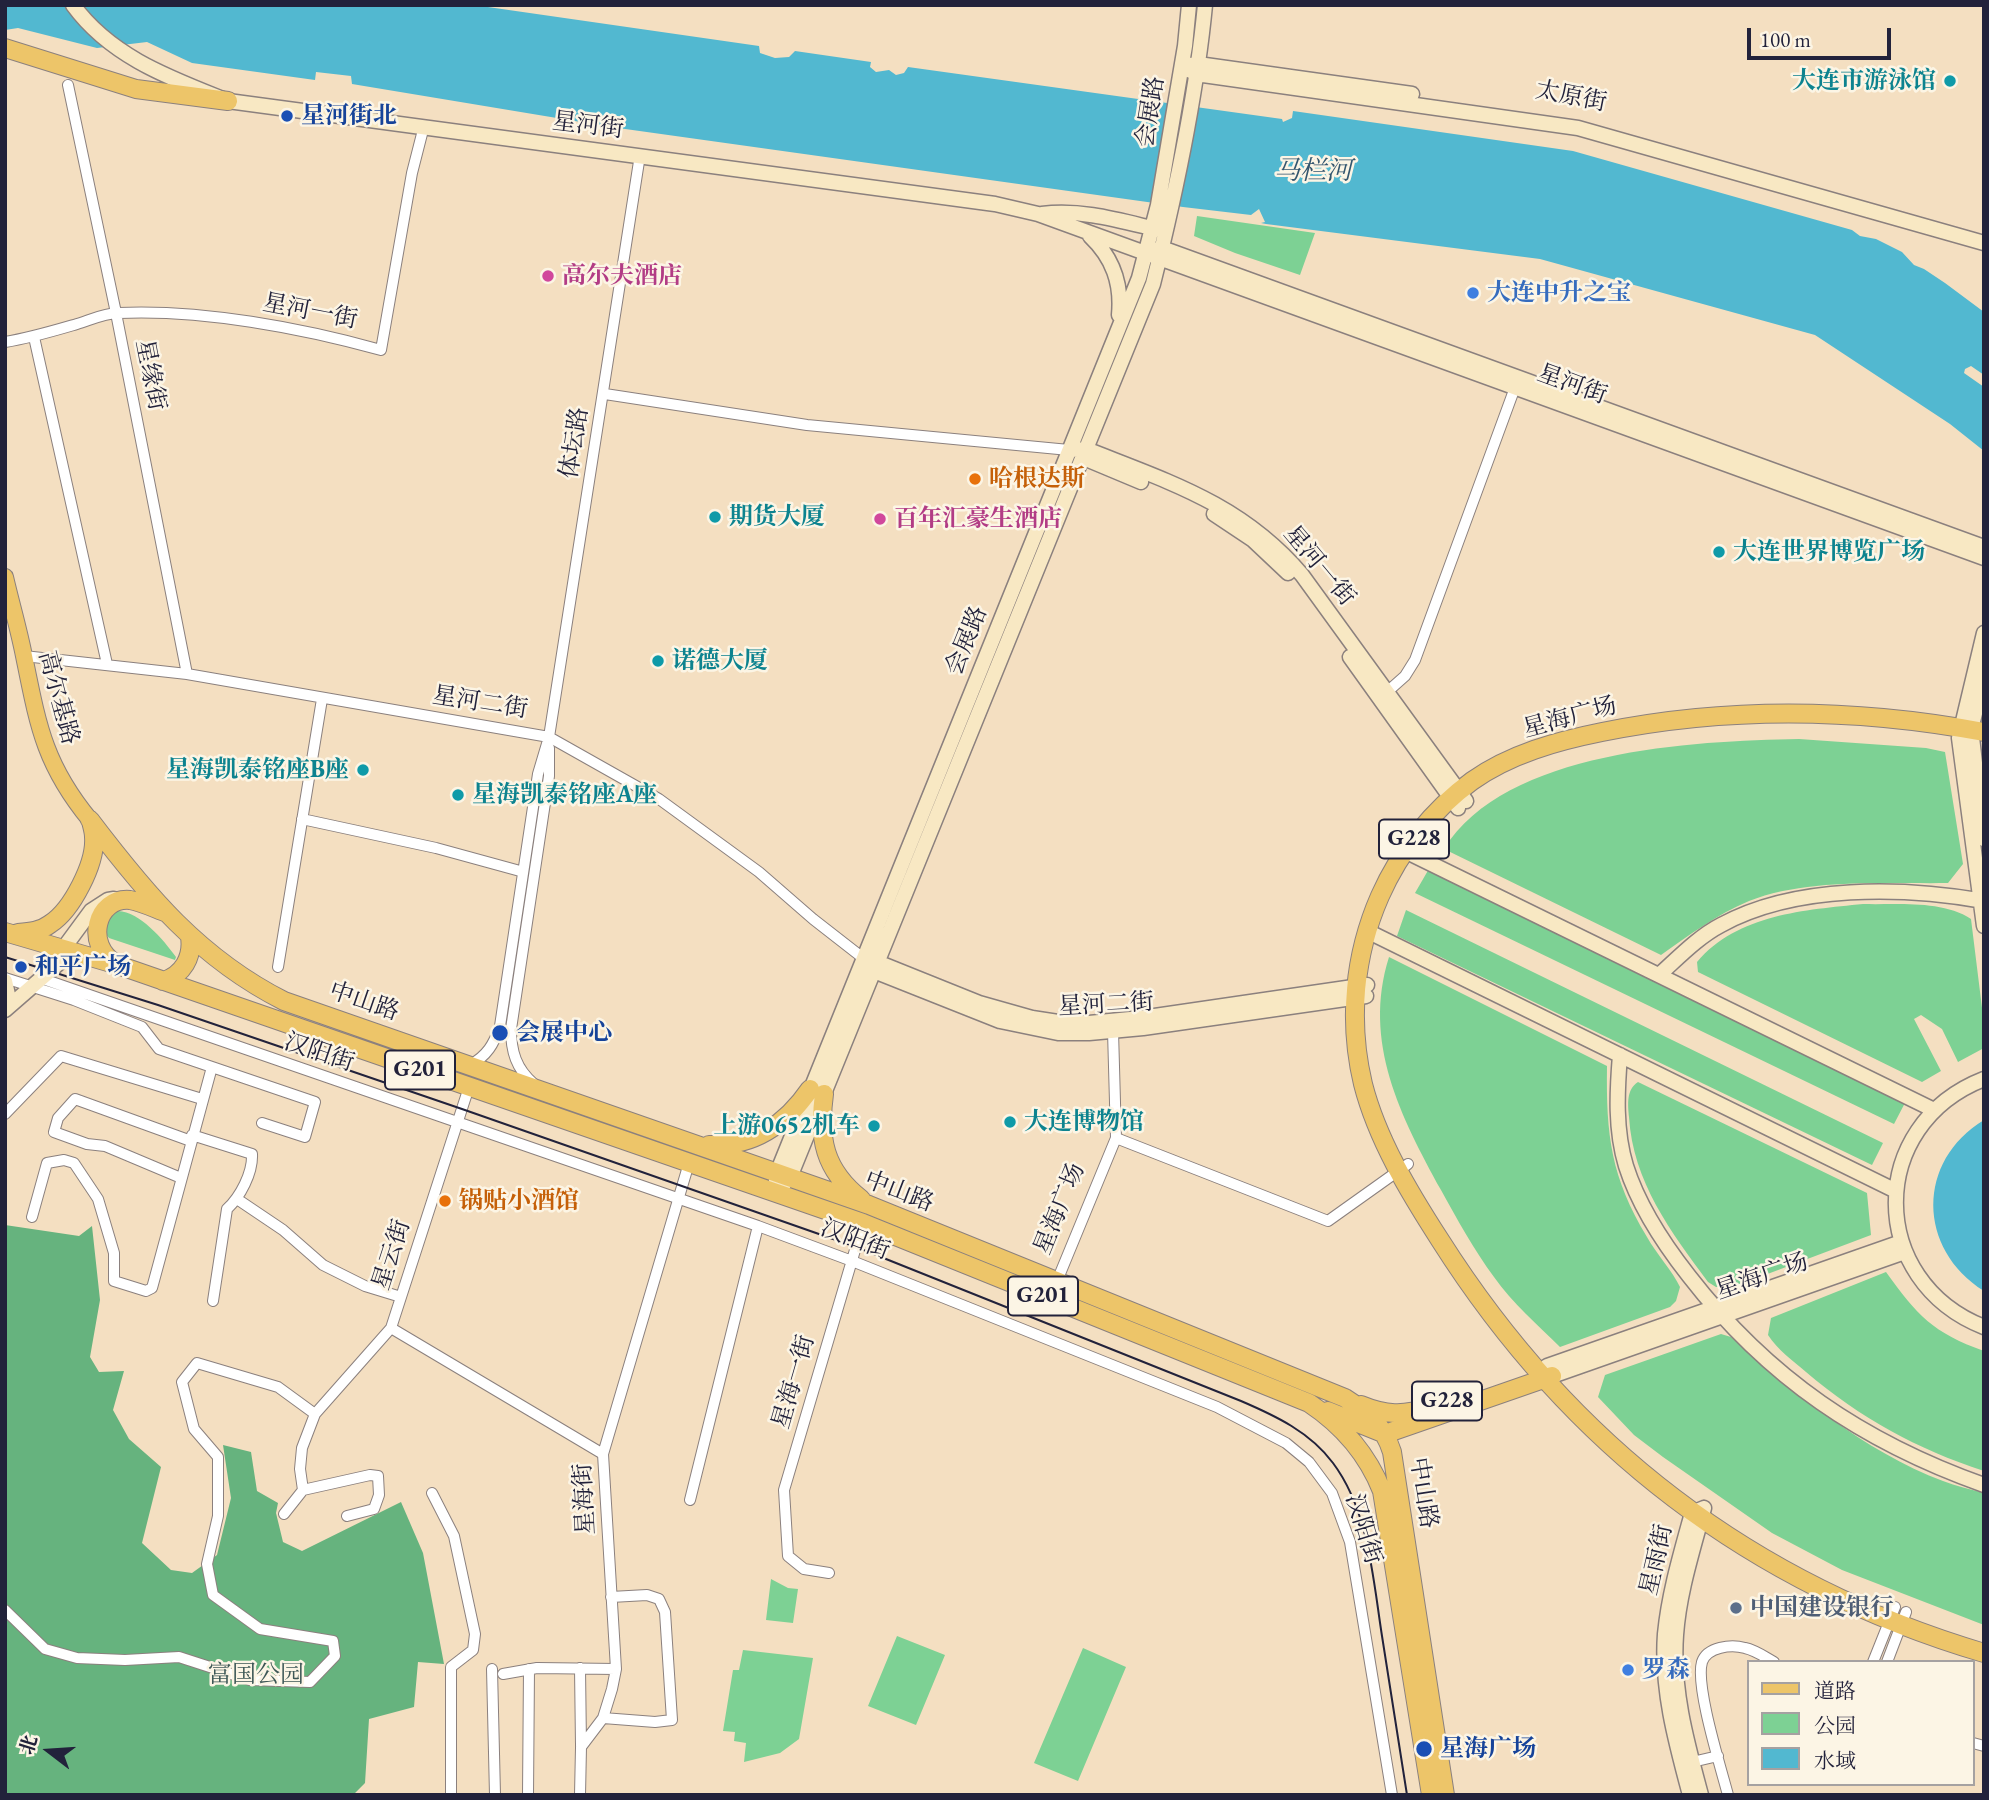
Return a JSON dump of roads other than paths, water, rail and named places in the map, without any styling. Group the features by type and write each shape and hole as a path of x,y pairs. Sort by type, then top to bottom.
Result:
{"highway":[{"path":"5,48 136,89 228,101"},
{"name":"星海广场","path":"1971,735 1880,716 1821,713 1704,716 1616,729 1557,742 1501,765 1474,780 1458,800 1426,824 1410,853 1383,888 1361,991 1356,1048 1363,1085 1376,1121 1404,1167 1433,1230 1473,1291 1510,1339 1546,1372 1603,1439 1654,1483 1699,1513 1898,1615 1984,1653"},
{"path":"7,933 38,930 52,923 63,912 81,884 91,859 94,837 90,820"},
{"name":"中山路","path":"90,820 190,937 234,972 284,1001 869,1205 1345,1398 1367,1414 1385,1434 1392,1452 1445,1795"},
{"path":"118,965 105,956 97,940 98,922 109,907 128,900 167,913"},
{"name":"中山路","path":"7,933 61,956 82,955 118,965 863,1223 1309,1403 1325,1413 1352,1439 1375,1473 1382,1490 1431,1795"},
{"path":"163,981 172,978 186,965 191,946 190,937"},
{"path":"692,1143 713,1145 753,1138 784,1121 817,1092"},
{"path":"817,1092 824,1149 830,1165 853,1193 869,1205"},
{"name":"G228","path":"1345,1398 1385,1413 1414,1413 1546,1372"},
{"name":"G228","path":"1385,1434 1546,1372"},
{"path":"1309,1403 1385,1434"},
{"name":"星海广场","path":"1898,1615 1984,1642"}],"main road":[{"name":"高尔基路","path":"5,577 10,618 24,656 30,696 43,743 58,774 90,820"}],"street":[{"name":"星河街","path":"73,5 86,23 139,63 228,101 995,204 1038,214 1145,254"},
{"path":"1181,66 1189,5"},
{"path":"1197,69 1205,5"},
{"name":"会展路","path":"776,1193 817,1092 872,964 1084,453 1153,284 1167,232 1166,207 1181,66 1197,69 1166,207 1152,228 1139,278 1069,450 872,964"},
{"name":"太原街","path":"1197,69 1578,128 1984,243"},
{"name":"太原街","path":"1197,69 1559,115 1984,234"},
{"name":"星缘街","path":"68,85 187,674"},
{"name":"星河一街","path":"5,342 34,337 116,313 190,315 261,324 381,351 412,173 424,127"},
{"name":"体坛路","path":"470,1065 488,1051 500,1026 538,774 549,737 640,155"},
{"name":"星河街","path":"1038,214 1094,214 1167,232"},
{"path":"1087,232 1104,249 1118,281 1121,296 1116,333"},
{"path":"1145,254 1161,254"},
{"name":"星河街","path":"1161,254 1517,383 1984,547"},
{"path":"34,337 107,664"},
{"name":"星河街","path":"1517,383 1984,558"},
{"path":"1387,692 1405,676 1415,660 1517,383"},
{"name":"星河一街","path":"604,394 807,425 1069,450 1189,490 1260,532 1302,575 1387,692 1458,800"},
{"name":"星河一街","path":"1084,453 1207,510 1246,534 1267,552 1297,583 1458,800"},
{"path":"1984,634 1971,735 1984,926"},
{"name":"星河二街","path":"24,656 187,674 549,737 659,799 759,872 813,919 872,964 1000,1021 1058,1033 1113,1031 1361,991"},
{"path":"1984,678 1971,735 1984,839"},
{"path":"278,967 322,699"},
{"name":"体坛路","path":"539,1089 520,1068 514,1056 511,1029 549,776 549,737"},
{"path":"302,819 436,848 520,871"},
{"path":"1410,853 1934,1110"},
{"path":"1659,975 1689,947 1721,925 1755,909 1789,900 1846,894 1892,893 1982,901"},
{"path":"5,1008 38,983 61,956 91,911 108,900 128,900"},
{"path":"1372,934 1896,1191"},
{"name":"星河二街","path":"872,964 979,1003 1032,1018 1058,1022 1089,1023 1141,1018 1361,991"},
{"path":"5,1008 8,995 5,979 38,983 142,1027 159,1049 314,1102 305,1136 262,1123"},
{"name":"汉阳街","path":"38,983 758,1226 1217,1407 1286,1443 1309,1462 1332,1493 1350,1542 1392,1795"},
{"name":"星海广场","path":"1057,1281 1116,1138 1113,1031"},
{"path":"1620,1055 1619,1127 1621,1147 1629,1174 1658,1233 1719,1312 1775,1369 1852,1425 1930,1465 1984,1485"},
{"path":"5,1114 61,1056 202,1099"},
{"path":"32,1217 47,1163 64,1160 74,1163 98,1199 114,1253 114,1281 146,1291 152,1288 212,1067"},
{"path":"1984,1079 1953,1094 1934,1110 1913,1136 1905,1153 1896,1191 1895,1210 1903,1247 1921,1282 1957,1314 1984,1327"},
{"name":"星云街","path":"315,1414 391,1328 469,1087"},
{"path":"181,1178 106,1146 87,1144 54,1132 58,1118 75,1099 192,1138 251,1154 252,1162 237,1199 227,1209 213,1301"},
{"path":"1116,1138 1328,1221 1404,1167"},
{"name":"星海街","path":"581,1747 603,1718 616,1669 603,1454 689,1163"},
{"path":"237,1199 283,1230 323,1265 365,1286 401,1297"},
{"name":"星海一街","path":"830,1573 804,1569 788,1556 784,1490 863,1223"},
{"path":"690,1500 758,1226"},
{"name":"星海广场","path":"1546,1372 1903,1247"},
{"path":"391,1328 603,1454"},
{"path":"5,1610 45,1648 77,1658 125,1660 179,1657 250,1680 310,1682 335,1656 332,1642 260,1629 213,1595 207,1564 218,1516 218,1457 194,1429 182,1382 197,1363 278,1387 315,1414 302,1448 300,1469 303,1490"},
{"path":"284,1514 303,1490 370,1475 378,1476 379,1495 374,1509 347,1516"},
{"path":"432,1493 454,1536 475,1634 473,1650 451,1667 451,1795"},
{"name":"星雨街","path":"1699,1513 1675,1577 1665,1635 1671,1721 1701,1795"},
{"path":"603,1718 655,1722 672,1720 665,1612 659,1599 647,1595 611,1597"},
{"path":"1874,1660 1898,1615"},
{"path":"1887,1660 1898,1615"},
{"path":"1728,1795 1706,1710 1702,1663 1706,1655 1715,1649 1743,1647 1770,1660"},
{"path":"580,1668 580,1795"},
{"path":"492,1669 495,1795"},
{"path":"503,1674 529,1669 616,1669"},
{"path":"528,1795 529,1669"},
{"path":"1688,1767 1718,1759"},
{"name":"星雨街","path":"1688,1767 1690,1795"}],"water":[{"name":"马栏河","path":"5,5 474,5 759,46 760,53 775,58 789,57 795,51 871,62 870,67 876,72 889,70 896,75 904,73 908,67 1282,119 1283,122 1292,118 1293,111 1573,151 1852,230 1860,236 1876,239 1902,252 1914,265 1945,283 1984,312 1984,375 1971,366 1965,369 1964,373 1984,387 1984,451 1950,424 1815,335 1540,259 1266,224 1261,223 1265,222 1259,209 1251,215 1183,207 611,127 352,84 351,76 316,72 315,80 192,63 147,42 97,48 18,28 5,30"},
{"path":"1984,1120 1984,1291 1962,1273 1946,1252 1937,1229 1933,1205 1936,1181 1946,1158 1962,1137"}],"tram line":[{"path":"5,957 158,1005 856,1247 1241,1401 1291,1426 1314,1442 1333,1463 1355,1502 1362,1524 1372,1569 1407,1795"}],"place":[{"name":"大连市游泳馆","path":"1950,81"},
{"name":"星河街北","path":"287,116"},
{"name":"高尔夫酒店","path":"548,276"},
{"name":"大连中升之宝","path":"1473,293"},
{"name":"哈根达斯","path":"975,479"},
{"name":"期货大厦","path":"715,517"},
{"name":"百年汇豪生酒店","path":"880,519"},
{"name":"大连世界博览广场","path":"1719,552"},
{"name":"诺德大厦","path":"658,661"},
{"name":"星海凯泰铭座B座","path":"363,770"},
{"name":"星海凯泰铭座A座","path":"458,795"},
{"name":"和平广场","path":"21,967"},
{"name":"会展中心","path":"500,1033"},
{"name":"大连博物馆","path":"1010,1122"},
{"name":"上游0652机车","path":"874,1126"},
{"name":"锅贴小酒馆","path":"445,1201"},
{"name":"中国建设银行","path":"1736,1608"},
{"name":"罗森","path":"1628,1670"},
{"name":"星海广场","path":"1424,1749"}],"park label":[{"name":"富国公园","path":"256,1675"}]}
